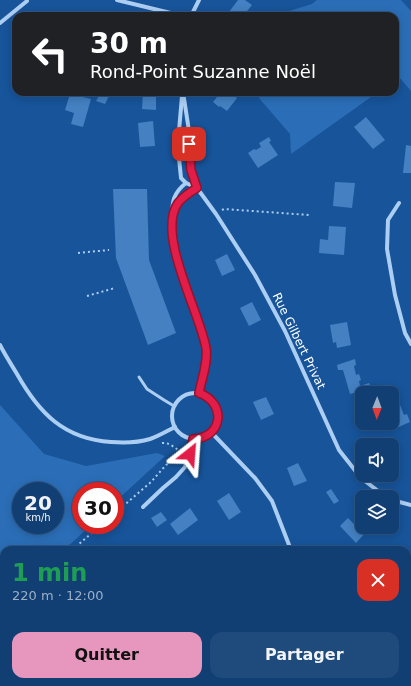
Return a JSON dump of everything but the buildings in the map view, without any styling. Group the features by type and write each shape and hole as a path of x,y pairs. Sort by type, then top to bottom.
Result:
{"street":[{"path":"117,0 166,12"},
{"path":"193,12 199,0"},
{"path":"14,12 27,1"},
{"path":"0,23 12,13"},
{"path":"183,96 179,131 181,178 186,183 197,188"},
{"path":"184,96 189,131 191,170 197,188"},
{"path":"186,183 175,194 173,202 173,239 178,262 203,334 206,350 206,362 199,393"},
{"path":"172,220 177,204 197,188"},
{"name":"Rue Gilbert Privat","path":"197,188 216,214 255,275 281,324 339,450 361,478 377,490"},
{"path":"399,203 388,220 388,249 395,295 405,333 411,344"},
{"path":"0,345 27,391 39,408 66,430 79,436 97,441 118,443 149,439 159,436 175,427"},
{"path":"191,393 199,393 206,396 216,406 218,420 216,426 206,436 193,439 187,438 175,427 172,420 172,413 174,406 184,396 191,393"},
{"path":"211,432 255,478 272,501 289,546"},
{"path":"143,506 176,477 185,467 190,454 193,439"},
{"path":"399,502 411,505"}],"lane":[{"path":"139,377 147,389 174,406"}],"path":[{"path":"216,214 224,209 309,215"},
{"path":"78,253 108,250"},
{"path":"87,296 115,288"},
{"path":"158,444 164,442 171,444 178,450 190,454"},
{"path":"124,505 150,482 166,465 180,456 190,454"},
{"path":"77,546 91,534"}],"shaded area":[{"path":"317,0 401,0 411,11 411,91 399,77 399,12 286,12 312,4"},
{"path":"260,96 372,96 291,154 290,134 259,98"},
{"path":"0,405 44,454 86,466 157,453 165,456 124,494 124,482 72,482 72,534 81,534 68,546 0,546"}],"route":[{"path":"189,144 191,170 197,188 177,204 172,220 173,239 178,262 203,334 206,350 206,362 199,393 211,400 216,406 218,412 216,426 206,436 193,439 190,454"}]}
